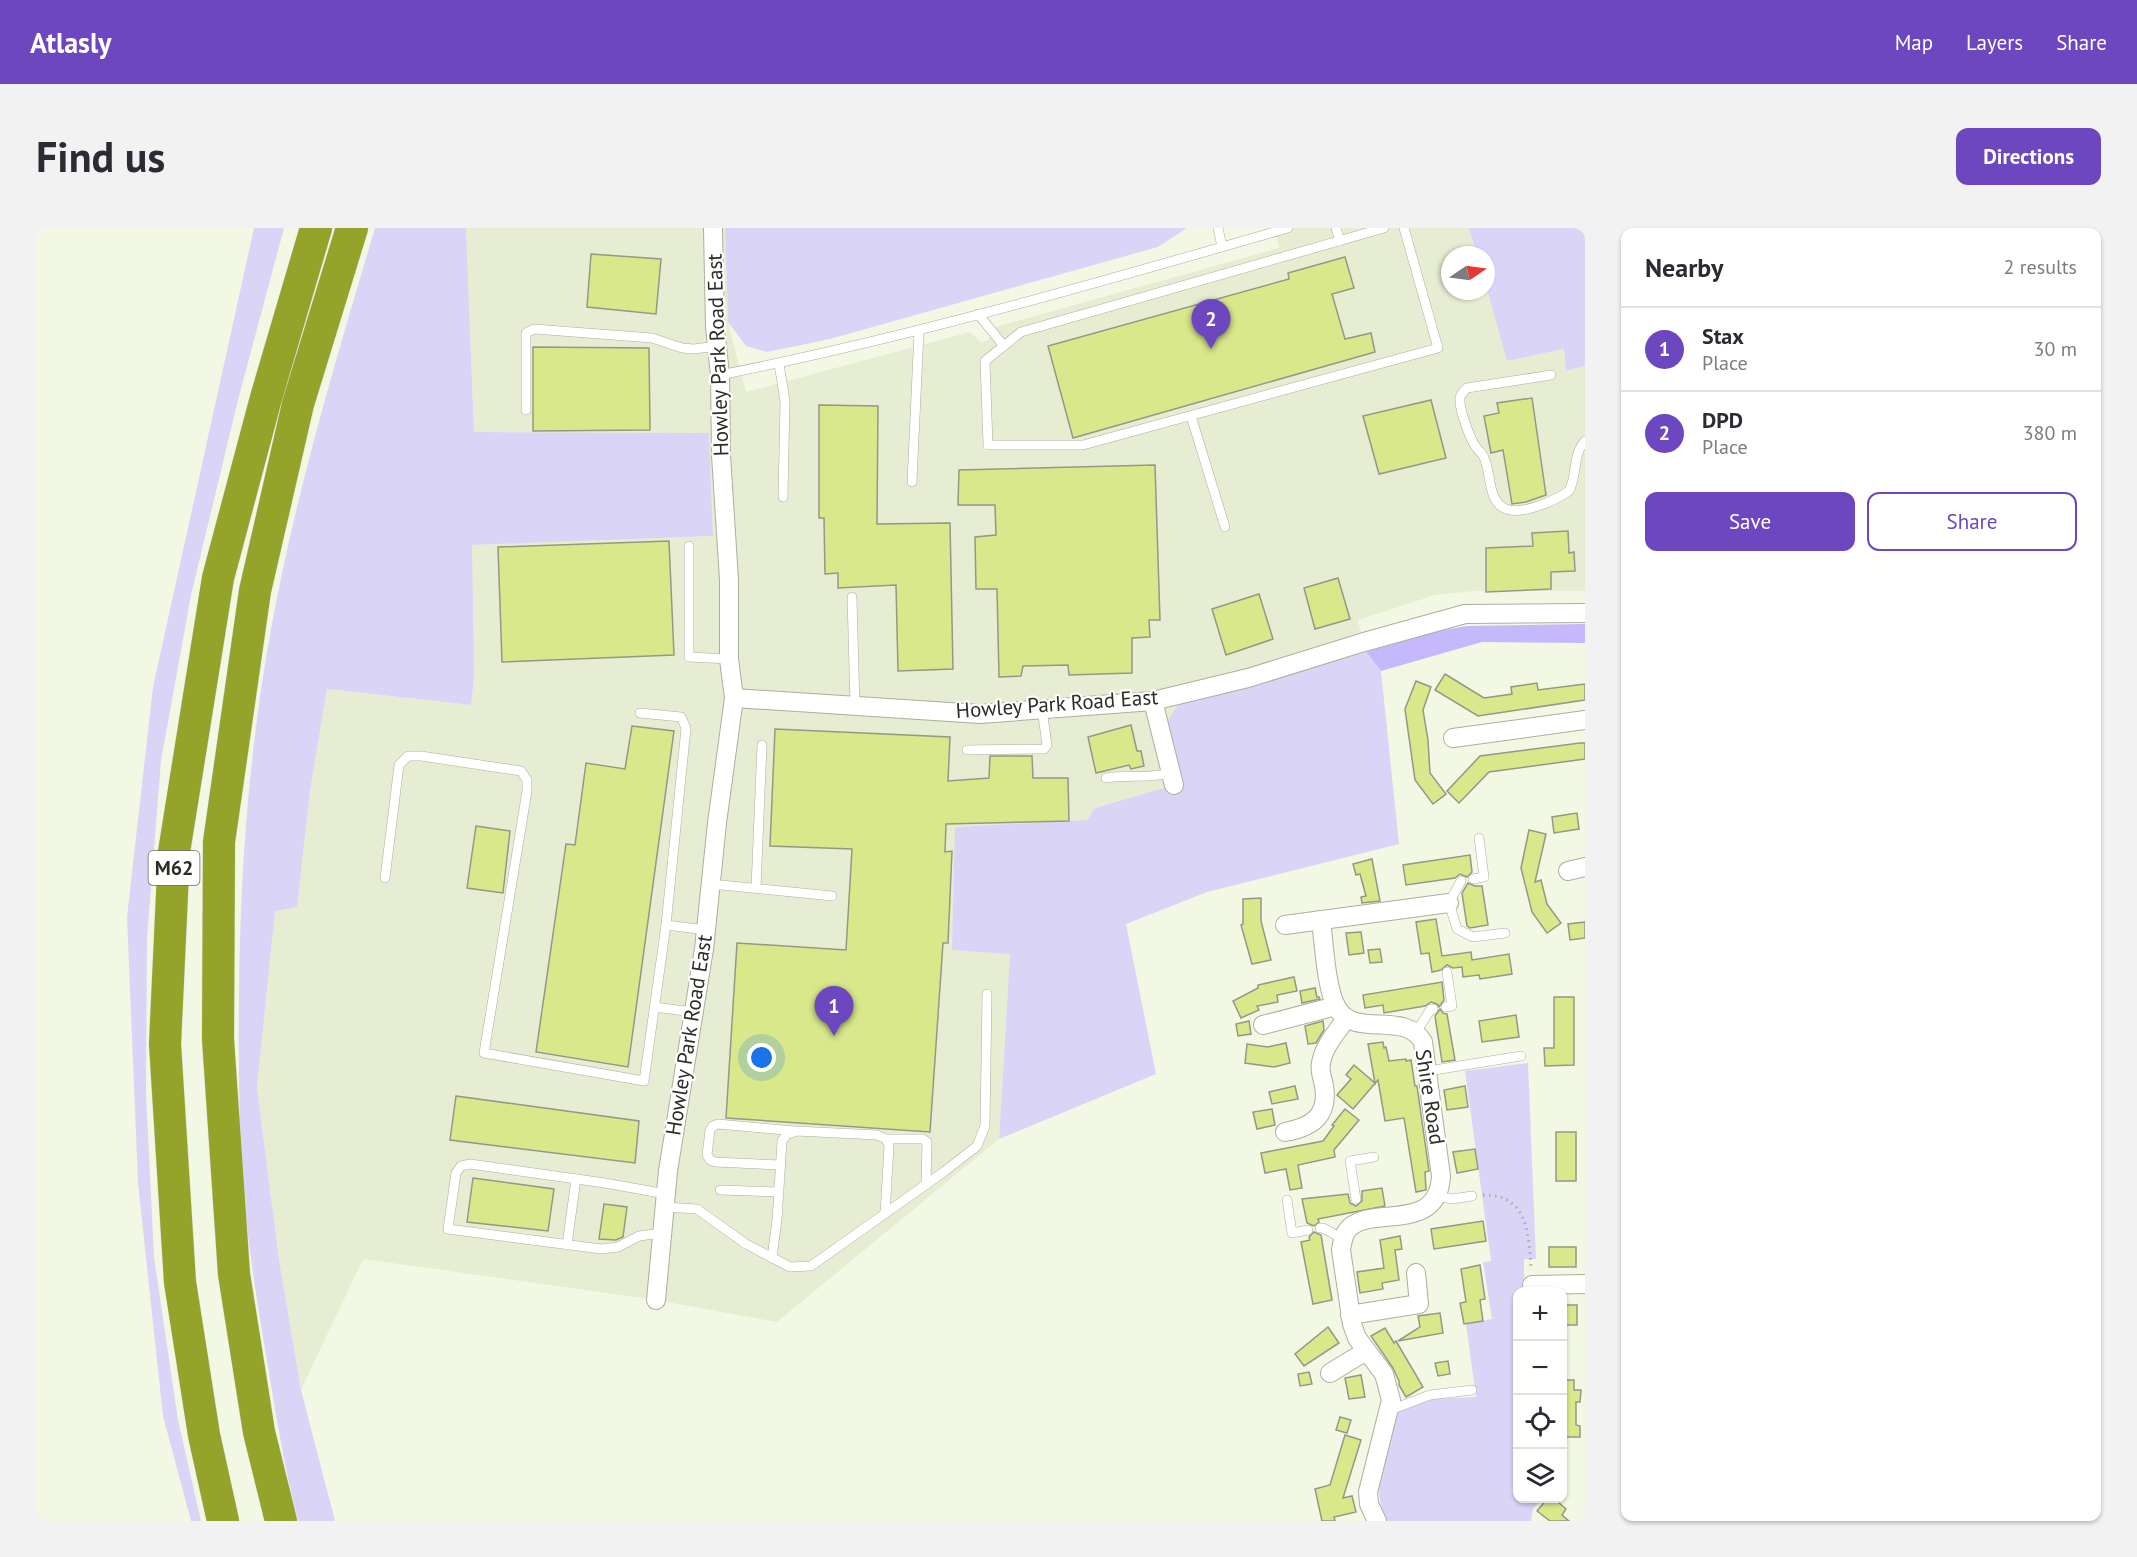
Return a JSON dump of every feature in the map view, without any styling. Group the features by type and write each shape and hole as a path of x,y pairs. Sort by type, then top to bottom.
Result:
{"highway":[{"name":"M62","path":"223,1521 204,1435 180,1282 165,1044 174,852 218,578 266,398 316,228"},
{"name":"M62","path":"281,1521 259,1432 234,1274 218,1039 219,842 255,591 298,404 352,228"}],"street":[{"name":"Howley Park Road East","path":"656,1300 665,1201 682,1075 706,930 734,698 729,659 729,580 721,455 720,375 713,228"},
{"name":"Howley Park Road East","path":"734,698 980,714 1153,701 1248,678 1465,614 1585,613"},
{"path":"1153,701 1172,779"},
{"path":"1453,738 1585,720"},
{"path":"1286,925 1449,903"},
{"path":"1285,1132 1308,1125 1318,1117 1324,1107 1326,1095 1320,1065 1341,1012 1330,987 1321,920"},
{"path":"1263,1025 1341,1012"},
{"name":"Shire Road","path":"1341,1012 1357,1022 1406,1028 1416,1032 1423,1042 1441,1176 1441,1187 1437,1196"},
{"path":"1377,1521 1369,1504 1368,1492 1390,1410 1389,1387 1384,1374 1357,1338 1350,1316 1341,1250 1343,1239 1347,1230 1364,1218 1422,1210 1437,1196"},
{"path":"1350,1316 1419,1304 1416,1273"},
{"path":"1532,1285 1585,1284"},
{"path":"1330,1373 1366,1351"}],"lane":[{"path":"1218,228 1222,247"},
{"path":"720,375 779,364 919,330 1287,228"},
{"path":"1336,228 1340,241"},
{"path":"1384,228 1021,332 985,361 988,446 1083,445 1438,348 1404,228"},
{"path":"978,314 1004,346"},
{"path":"526,410 526,333 534,329 652,338 694,350 717,346"},
{"path":"912,482 919,330"},
{"path":"779,364 785,401 783,496"},
{"path":"1551,375 1467,388 1462,392 1459,400 1468,431 1476,449 1483,454 1499,505 1512,511 1547,503 1569,491 1576,471 1576,453 1585,441"},
{"path":"1191,416 1225,527"},
{"path":"689,546 689,657 729,659"},
{"path":"852,597 855,706"},
{"path":"967,750 1047,748 1042,709"},
{"path":"385,878 399,765 408,756 521,771 527,780 527,792 484,1053 644,1081 666,925 686,728 681,717 639,713"},
{"path":"756,888 762,744"},
{"path":"1106,778 1120,776 1172,779"},
{"path":"1473,879 1484,877 1479,838"},
{"path":"1461,881 1449,903 1457,929 1473,937 1505,933"},
{"path":"711,884 832,896"},
{"path":"666,925 706,930"},
{"path":"1446,1007 1452,1006 1447,972"},
{"path":"662,1233 639,1236 613,1249 448,1229 456,1173 461,1166 470,1164 576,1179 697,1209 746,1244 790,1267 811,1266 977,1146 985,1126 987,994"},
{"path":"654,1007 693,1012"},
{"path":"1416,1032 1433,1009"},
{"path":"1428,1071 1521,1056"},
{"path":"781,1165 710,1160 707,1155 710,1130 718,1124 923,1139 927,1142 926,1185"},
{"path":"772,1257 782,1141 786,1135 796,1131"},
{"path":"885,1214 889,1146 886,1138"},
{"path":"1356,1199 1350,1161 1374,1157"},
{"path":"567,1245 576,1179"},
{"path":"720,1190 779,1192"},
{"path":"1437,1196 1452,1199 1472,1196"},
{"path":"1287,1200 1292,1233 1308,1230"},
{"path":"1320,1228 1343,1239"},
{"path":"1390,1410 1430,1395 1472,1390"}],"path":[{"path":"1472,1196 1493,1195 1510,1201 1522,1215 1529,1233 1532,1285"}],"shaded area":[{"path":"254,228 284,228 238,400 191,595 161,761 147,938 146,1092 154,1257 178,1420 201,1521 191,1521 163,1416 138,1183 127,917 153,687"},
{"path":"375,228 466,228 474,432 709,433 713,536 472,545 474,679 471,705 327,689 310,791 297,907 275,911 257,1088 279,1260 301,1390 335,1521 298,1521 281,1444 251,1260 244,1196 239,1048 241,903 247,810 257,717 272,624 293,524 318,424"},
{"path":"466,228 725,228 728,322 746,392 970,332 982,343 989,339 995,327 1279,248 1274,228 1469,228 1474,246 1441,246 1441,300 1490,300 1507,361 1564,349 1566,371 1585,366 1585,591 1474,591 1435,595 1358,620 1366,652 1238,690 1181,700 1181,783 1095,808 1087,820 955,827 1010,954 999,1139 777,1322 656,1300 363,1259 301,1390 279,1260 257,1088 275,911 297,906 310,791 327,689 471,705 474,679 471,545 713,536 709,433 474,432"},
{"path":"725,228 1187,228 1158,247 830,339 767,352 746,346 728,322"},
{"path":"1469,228 1585,228 1585,366 1566,371 1564,349 1507,361 1490,300 1495,300 1495,246 1474,246"},
{"path":"1585,624 1585,643 1482,642 1381,671 1366,652 1438,631 1467,626"},
{"path":"1366,652 1381,671 1399,844 1207,892 1126,924 1156,1074 999,1139 1010,954 952,950 955,827 1087,820 1095,808 1181,783 1167,722 1181,700 1238,690"},
{"path":"1528,1063 1536,1259 1524,1259 1524,1287 1513,1287 1513,1503 1538,1503 1533,1509 1531,1521 1388,1521 1382,1509 1379,1481 1384,1452 1398,1412 1431,1399 1476,1397 1466,1324 1492,1319 1483,1262 1491,1261 1465,1071"}],"building":[{"path":"591,254 661,259 656,314 587,307"},
{"path":"1345,257 1354,288 1332,294 1345,339 1371,333 1375,352 1073,438 1048,346 1289,279 1288,273"},
{"path":"533,347 649,348 650,430 533,431"},
{"path":"1532,398 1546,495 1512,504 1503,450 1491,453 1484,416 1499,413 1497,403"},
{"path":"1431,400 1446,458 1379,474 1363,416"},
{"path":"819,405 878,406 877,524 950,523 953,669 898,671 896,585 838,588 838,573 825,574 824,518 819,518"},
{"path":"1155,465 1160,620 1149,620 1150,637 1132,638 1132,673 1069,675 1068,665 1023,666 1021,676 999,677 997,589 976,589 975,537 996,535 995,505 958,505 959,470"},
{"path":"1568,531 1569,553 1574,552 1575,571 1551,572 1551,589 1486,592 1486,548 1533,546 1532,533"},
{"path":"669,541 674,655 502,662 498,547"},
{"path":"1338,578 1350,619 1315,629 1304,588"},
{"path":"1259,594 1273,639 1226,655 1212,609"},
{"path":"1445,674 1484,698 1512,694 1511,687 1537,683 1538,690 1585,684 1585,700 1478,716 1435,690"},
{"path":"1416,681 1431,687 1423,710 1430,773 1446,794 1433,804 1415,780 1405,709"},
{"path":"1131,725 1137,751 1141,751 1144,766 1131,769 1129,765 1096,773 1088,737"},
{"path":"632,726 674,731 628,1067 536,1052 566,844 575,845 586,763 625,769"},
{"path":"775,729 950,737 948,781 989,778 990,756 1032,756 1033,778 1068,778 1069,821 946,824 945,852 952,851 948,943 943,943 930,1132 726,1118 737,943 846,950 852,849 770,846"},
{"path":"1585,743 1585,759 1489,772 1459,803 1447,791 1480,756"},
{"path":"1577,813 1579,829 1554,833 1552,817"},
{"path":"476,826 510,831 503,893 467,888"},
{"path":"1529,830 1546,834 1535,882 1541,880 1547,904 1561,923 1547,933 1532,912 1521,868"},
{"path":"1470,855 1472,872 1467,877 1460,874 1455,878 1406,885 1403,865"},
{"path":"1372,859 1380,901 1362,903 1361,897 1366,896 1360,874 1356,875 1353,864"},
{"path":"1468,883 1482,886 1488,925 1470,928 1467,926 1462,893"},
{"path":"1261,898 1261,921 1271,960 1252,964 1241,925 1243,924 1243,899"},
{"path":"1436,919 1442,956 1471,952 1472,960 1509,954 1512,974 1480,979 1479,975 1463,977 1462,967 1453,968 1447,965 1441,970 1432,972 1429,953 1421,954 1416,922"},
{"path":"1585,922 1585,938 1570,940 1568,924"},
{"path":"1361,932 1364,953 1349,955 1346,933"},
{"path":"1380,949 1382,962 1370,963 1368,950"},
{"path":"1294,977 1297,991 1277,995 1278,1002 1257,1006 1259,1010 1241,1018 1233,1001 1258,988 1258,985"},
{"path":"1442,982 1444,1000 1439,1007 1431,1002 1425,1006 1384,1013 1383,1005 1365,1008 1363,995"},
{"path":"1315,988 1317,997 1320,999 1302,1003 1300,991"},
{"path":"1554,997 1574,997 1574,1065 1545,1066 1544,1048 1554,1048"},
{"path":"1440,1009 1447,1014 1455,1060 1442,1062 1435,1016"},
{"path":"1516,1015 1519,1037 1482,1042 1479,1021"},
{"path":"1249,1021 1251,1034 1238,1036 1236,1024"},
{"path":"1323,1021 1324,1030 1316,1043 1308,1044 1305,1026"},
{"path":"1383,1042 1389,1061 1411,1060 1429,1171 1425,1172 1426,1190 1416,1192 1404,1118 1385,1121 1378,1080 1353,1109 1337,1095 1351,1079 1346,1075 1354,1065 1375,1083 1368,1044"},
{"path":"1286,1043 1290,1063 1274,1067 1245,1063 1247,1044 1268,1047"},
{"path":"1295,1086 1298,1099 1272,1104 1269,1092"},
{"path":"1465,1086 1468,1107 1447,1110 1444,1090"},
{"path":"456,1096 639,1121 635,1163 450,1140"},
{"path":"1272,1109 1275,1125 1257,1129 1253,1112"},
{"path":"1345,1109 1359,1120 1334,1150 1335,1157 1298,1165 1302,1188 1290,1190 1286,1169 1265,1173 1261,1153 1323,1141"},
{"path":"1556,1132 1576,1132 1576,1181 1556,1181"},
{"path":"1475,1149 1478,1169 1457,1173 1453,1152"},
{"path":"473,1178 554,1189 548,1231 467,1222"},
{"path":"1382,1188 1385,1206 1318,1219 1319,1222 1314,1226 1307,1223 1302,1199 1348,1194 1350,1203 1356,1206 1362,1201 1362,1191"},
{"path":"604,1204 627,1207 623,1237 616,1240 599,1239"},
{"path":"1483,1221 1486,1241 1434,1249 1431,1229"},
{"path":"1314,1232 1321,1235 1332,1300 1313,1304 1301,1242 1310,1240 1309,1237"},
{"path":"1400,1236 1402,1249 1395,1250 1399,1280 1382,1283 1383,1289 1360,1293 1357,1272 1384,1268 1380,1240"},
{"path":"1549,1247 1576,1247 1576,1267 1549,1267"},
{"path":"1480,1265 1485,1299 1480,1300 1483,1321 1464,1324 1460,1303 1466,1302 1461,1269"},
{"path":"1567,1305 1577,1305 1577,1325 1567,1325"},
{"path":"1440,1313 1443,1333 1398,1341 1420,1327 1418,1316"},
{"path":"1328,1327 1339,1343 1304,1366 1295,1354"},
{"path":"1385,1328 1394,1343 1396,1341 1423,1387 1406,1397 1393,1368 1371,1336"},
{"path":"1448,1361 1450,1374 1438,1376 1435,1363"},
{"path":"1309,1372 1312,1384 1300,1386 1298,1374"},
{"path":"1361,1375 1365,1397 1349,1399 1345,1378"},
{"path":"1567,1380 1574,1380 1574,1390 1581,1390 1580,1402 1576,1402 1576,1425 1580,1426 1580,1437 1567,1437"},
{"path":"1340,1417 1351,1420 1347,1433 1336,1430"},
{"path":"1345,1435 1361,1440 1343,1498 1352,1496 1356,1512 1334,1517 1335,1521 1322,1521 1315,1489 1330,1485"},
{"path":"1544,1503 1559,1503 1566,1509 1562,1515 1569,1521 1550,1521 1537,1511"}],"place":[{"name":"DPD","path":"1211,349"},
{"name":"Stax","path":"834,1036"}]}
